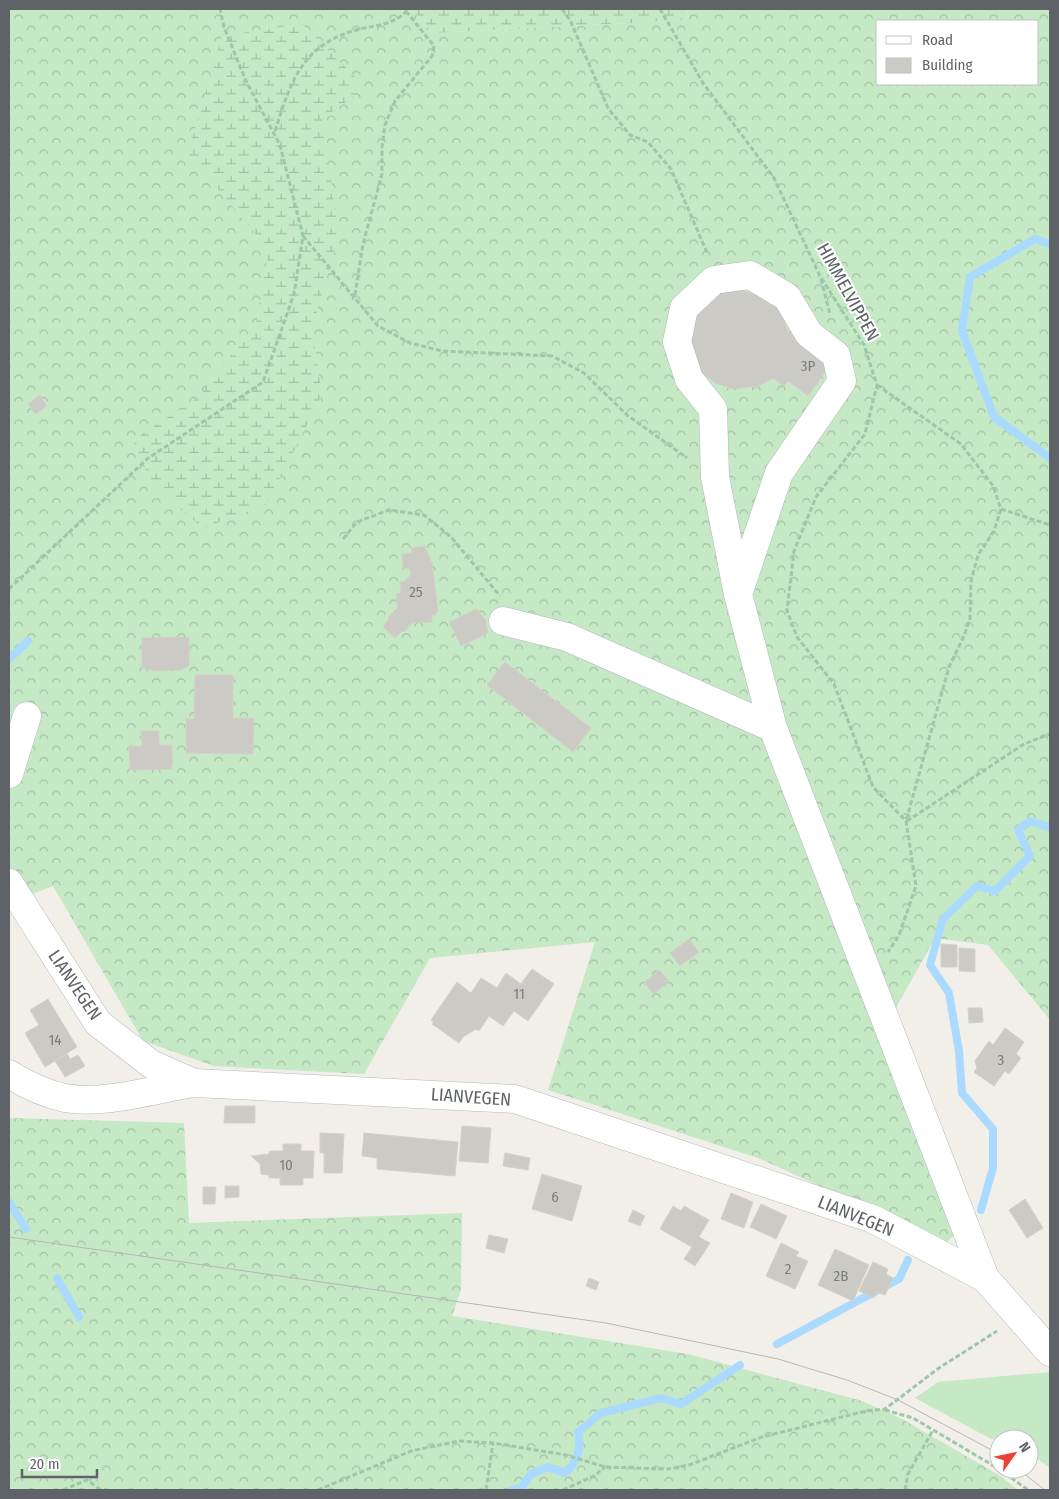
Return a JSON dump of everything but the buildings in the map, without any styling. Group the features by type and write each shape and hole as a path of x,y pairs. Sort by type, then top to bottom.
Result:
{"street":[{"path":"738,594 779,473 842,381 836,355 809,334 787,297 750,275 714,280 684,308 677,342 689,380 712,408 715,477 738,594 773,728 985,1278"},
{"path":"502,609 773,728"},
{"path":"9,774 27,716"},
{"name":"LIANVEGEN","path":"9,883 98,1023 151,1064 194,1083 515,1099 873,1219 985,1278 1048,1345"},
{"path":"9,1074 41,1090 65,1098 94,1099 194,1083"}],"path":[{"path":"9,590 148,459 263,382 294,294 303,236 275,131 246,80 224,27 220,9"},
{"path":"562,9 570,20 608,108 630,135 648,142 671,169 706,246 714,280"},
{"name":"HIMMELVIPPEN","path":"660,9 703,83 774,178 820,276 864,345 877,385"},
{"path":"275,131 291,83 315,50 330,40 354,30 393,22 407,10 434,46 432,56 395,101 385,125 382,146 382,174 363,244 355,295"},
{"path":"303,236 355,295 378,326 410,343 442,351 552,356 584,373 627,415 715,477"},
{"path":"871,980 899,935 916,886 906,821 949,667 970,619 971,581 978,555 994,531 1000,509 993,486 961,444 877,385 865,434 816,498 794,551 787,611 796,637 834,684 873,787 906,821"},
{"path":"1000,509 1050,525"},
{"path":"344,539 357,522 389,510 424,515 451,537 502,609"},
{"path":"906,821 1024,744 1050,734"},
{"path":"885,1410 939,1368 1019,1316"},
{"path":"318,1490 411,1451 459,1441 492,1443 566,1455 605,1467 668,1469 689,1465 762,1437 866,1412 885,1410 913,1418 989,1463"},
{"path":"904,1490 908,1474 933,1430"},
{"path":"486,1490 492,1443"},
{"path":"563,1490 594,1476 605,1467"},
{"path":"1013,1479 1028,1490"},
{"path":"63,1490 86,1480 102,1490"}],"green space":[{"path":"9,9 410,9 433,33 685,20 689,9 1050,9 1050,1020 988,945 935,938 880,1036 957,1232 946,1243 758,1158 548,1090 595,942 430,958 364,1074 214,1066 143,1041 53,886 9,903"},
{"path":"410,9 688,9 686,20 433,33"},
{"path":"302,24 359,81 353,97 322,119 339,237 312,327 322,395 267,504 203,528 152,486 133,440 197,398 256,324 269,250 188,153 222,36"},
{"path":"9,1118 184,1123 189,1223 462,1213 461,1290 452,1316 688,1354 862,1401 902,1419 989,1469 989,1479 1004,1479 1018,1490 9,1490"},
{"path":"1050,1372 1050,1468 1039,1460 1039,1429 989,1429 989,1438 915,1398 938,1382"}],"waterway":[{"path":"1050,244 1035,239 970,277 962,331 994,417 1050,458"},
{"path":"9,659 28,641"},
{"path":"981,1210 993,1168 993,1129 962,1093 959,1051 949,993 930,965 943,919 977,886 995,891 1030,856 1018,830 1030,821 1049,827 1050,825"},
{"path":"9,1202 26,1229"},
{"path":"777,1344 899,1279 908,1260"},
{"path":"57,1278 79,1317"},
{"path":"512,1490 522,1487 531,1474 548,1467 565,1473 578,1455 578,1432 601,1413 661,1398 681,1404 740,1365"}],"tram line":[{"path":"9,1237 606,1323 778,1359 847,1380 898,1400 989,1449"},
{"path":"1031,1479 1045,1490"}]}
